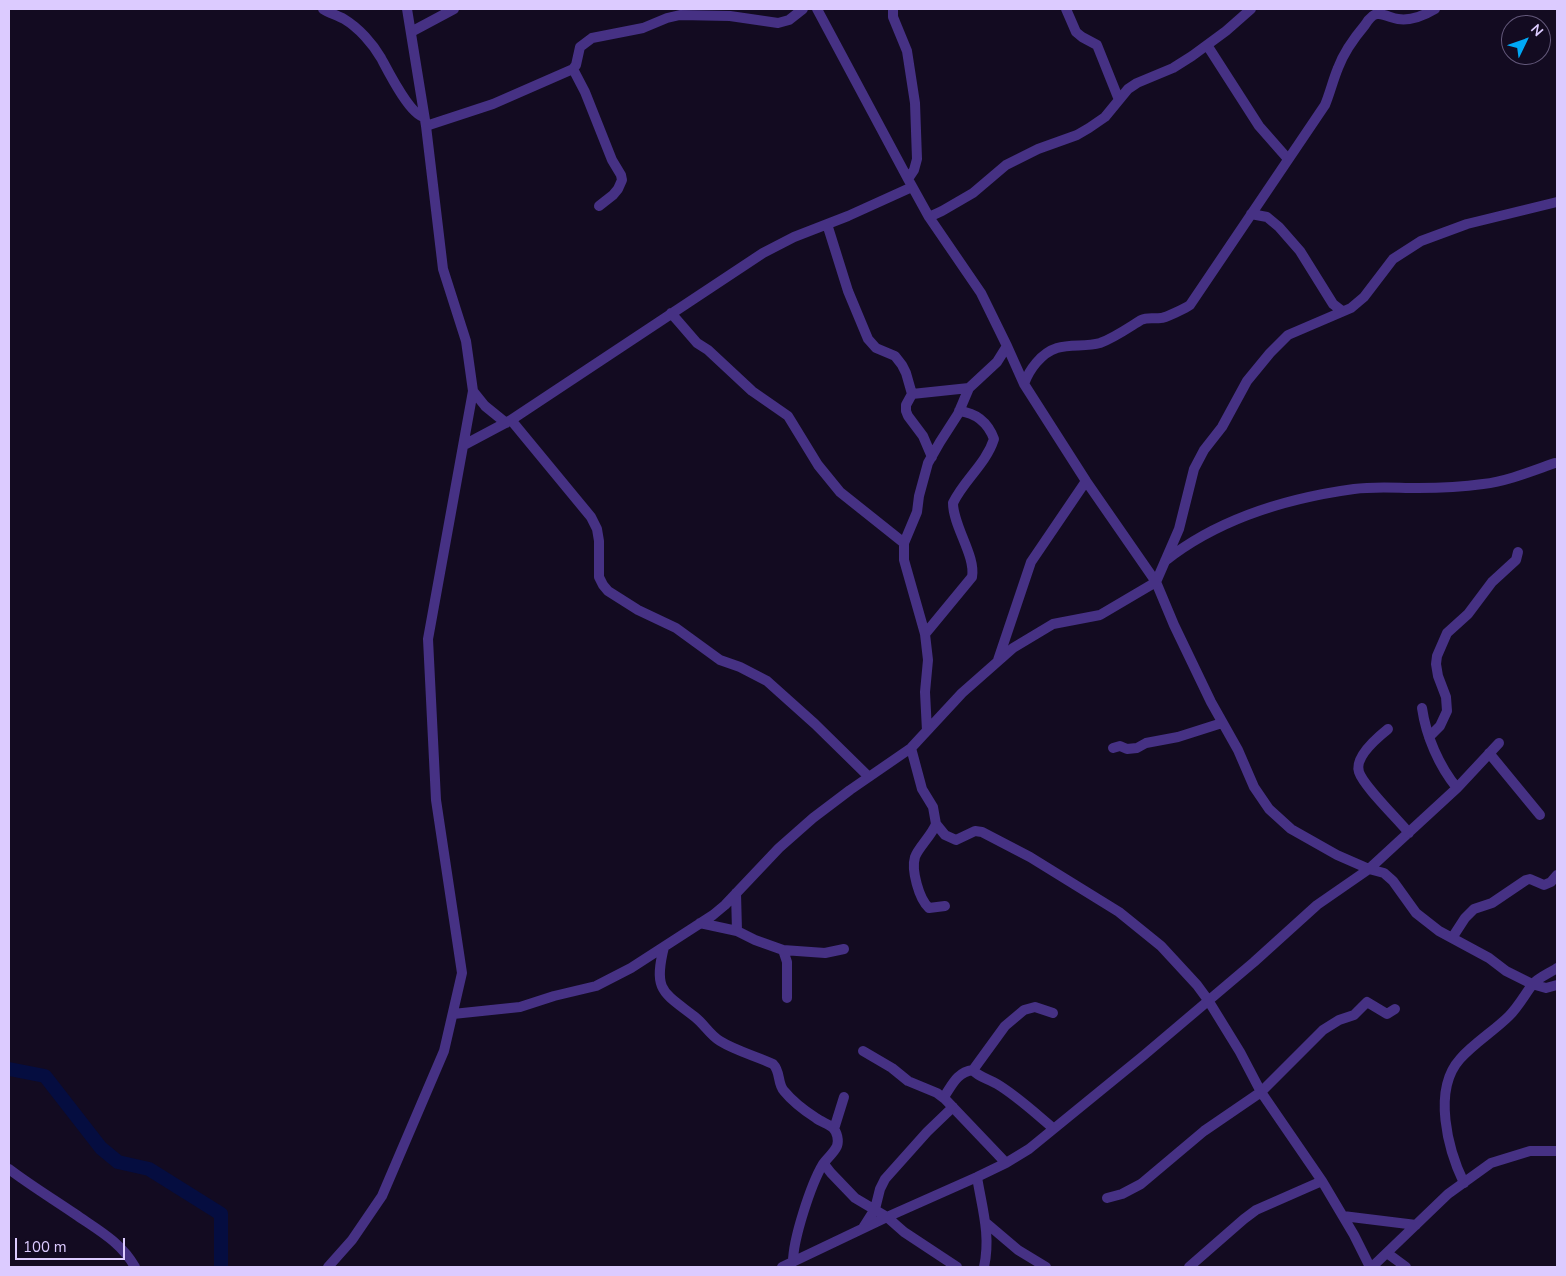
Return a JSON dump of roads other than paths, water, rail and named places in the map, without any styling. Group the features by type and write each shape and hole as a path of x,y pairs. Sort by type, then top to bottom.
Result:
{"street":[{"path":"323,9 346,20 368,40 376,50 399,90 425,122"},
{"path":"328,1267 352,1240 382,1196 444,1051 462,973 436,800 428,639 473,391 466,341 443,269 425,122 407,9"},
{"path":"412,32 454,9"},
{"path":"599,206 613,195 622,180 606,147 585,92 573,69 580,47 592,38 643,28 680,15 730,16 778,24 789,20 803,9"},
{"path":"817,9 910,183 980,293 1008,346 1024,384 1086,481 1156,582 1190,660 1238,750 1254,787 1278,819 1291,829 1337,855 1369,869 1379,871 1389,877 1422,919 1489,958 1506,971 1532,984 1546,988 1557,985"},
{"path":"464,445 508,422 763,253 910,183 918,159 914,103 907,51 893,17 893,9"},
{"path":"1066,9 1076,32 1097,45 1119,100"},
{"path":"930,217 973,193 1006,165 1038,149 1077,135 1089,128 1105,117 1128,89 1137,83 1173,68 1207,45 1250,9"},
{"path":"1024,384 1028,373 1040,360 1057,348 1082,347 1102,342 1148,317 1159,319 1186,308 1194,299 1325,105 1337,69 1353,40 1370,18 1382,11 1400,19 1409,19 1435,9"},
{"path":"1207,45 1259,126 1288,159"},
{"path":"425,122 492,104 573,69"},
{"path":"1263,197 1271,220 1300,251 1336,310"},
{"path":"453,1014 520,1007 554,996 596,986 631,968 725,905 779,848 812,818 911,748 962,692 1013,648 1053,624 1100,615 1156,582 1178,529 1194,469 1204,450 1222,427 1247,381 1288,335 1336,310 1351,308 1364,297 1393,259 1420,241 1467,224 1557,202"},
{"path":"1251,214 1263,216 1271,220"},
{"path":"827,224 848,291 868,339 876,348 895,356 906,373 912,394 906,405 906,411 923,436 932,456"},
{"path":"671,313 697,343 708,350 752,391 788,416 814,460 840,492 904,543"},
{"path":"927,731 925,692 928,660 925,634 904,560 904,543 917,512 919,496 932,456 959,411 968,388 996,362 1008,346"},
{"path":"996,362 1014,362"},
{"path":"912,394 968,388"},
{"path":"473,391 485,406 508,422 590,518 597,529 598,535 599,577 608,591 638,610 676,628 720,660 740,667 767,681 815,724 869,777"},
{"path":"925,634 972,577 974,570 972,561 965,546 953,503 965,484 978,469 994,439 986,424 978,417 968,412 959,411"},
{"path":"1164,562 1185,546 1204,535 1256,513 1293,501 1355,489 1483,484 1514,477 1555,463"},
{"path":"997,661 1031,562 1086,481"},
{"path":"1429,737 1440,726 1447,711 1446,697 1438,676 1436,664 1437,656 1447,633 1468,614 1492,582 1516,560 1518,552"},
{"path":"1422,708 1429,737 1442,765 1457,788"},
{"path":"1113,748 1120,746 1137,748 1146,743 1178,737 1222,723"},
{"path":"1388,729 1378,736 1363,753 1359,764 1359,772 1377,798 1409,833"},
{"path":"782,1267 977,1177 1006,1163 1029,1148 1143,1056 1318,905 1369,869 1457,788 1499,743"},
{"path":"911,748 922,789 933,807 936,824 945,835 956,840 975,831 982,832 1030,857 1119,912 1161,946 1208,1000 1240,1052 1261,1092 1322,1180 1371,1267 1448,1194 1491,1164 1530,1151 1557,1150"},
{"path":"1489,753 1540,815"},
{"path":"936,824 915,856 914,868 924,903 929,908 945,906"},
{"path":"1452,938 1465,918 1474,909 1492,903 1526,880 1530,879 1544,885 1551,882 1557,875"},
{"path":"736,893 737,931"},
{"path":"700,923 737,931 783,950 825,953 844,949"},
{"path":"664,947 659,965 660,980 669,998 696,1018 722,1042 773,1064 777,1068 779,1084 784,1092 798,1105 834,1129 838,1138 834,1151 824,1164 808,1202 794,1247 793,1262"},
{"path":"783,950 787,962 787,998"},
{"path":"1464,1183 1456,1168 1446,1127 1444,1109 1446,1093 1452,1074 1461,1059 1510,1015 1532,984 1557,968"},
{"path":"1107,1198 1122,1194 1141,1184 1219,1119 1261,1092 1323,1030 1340,1020 1354,1015 1365,1003 1371,1003 1380,1012 1387,1014 1394,1009"},
{"path":"974,1070 1005,1026 1024,1010 1035,1007 1053,1013"},
{"path":"863,1051 892,1068 908,1082 937,1092 944,1097 1006,1163"},
{"path":"944,1097 959,1075 967,1070 974,1070 1021,1101 1053,1128"},
{"path":"834,1129 844,1097"},
{"path":"863,1228 875,1208 885,1179 927,1132 953,1107"},
{"path":"824,1164 840,1184 855,1198 875,1208 904,1232 957,1267"},
{"path":"9,1169 28,1184 98,1228 116,1242 135,1267"},
{"path":"977,1177 988,1241 984,1267"},
{"path":"1189,1267 1256,1210 1322,1180"},
{"path":"1343,1216 1416,1225"},
{"path":"985,1222 1018,1250 1046,1267"},
{"path":"987,1255 998,1244 1006,1240"},
{"path":"1386,1253 1406,1267"}],"waterway":[{"path":"9,1069 45,1076 101,1148 118,1162 149,1169 221,1214 221,1267"}]}
